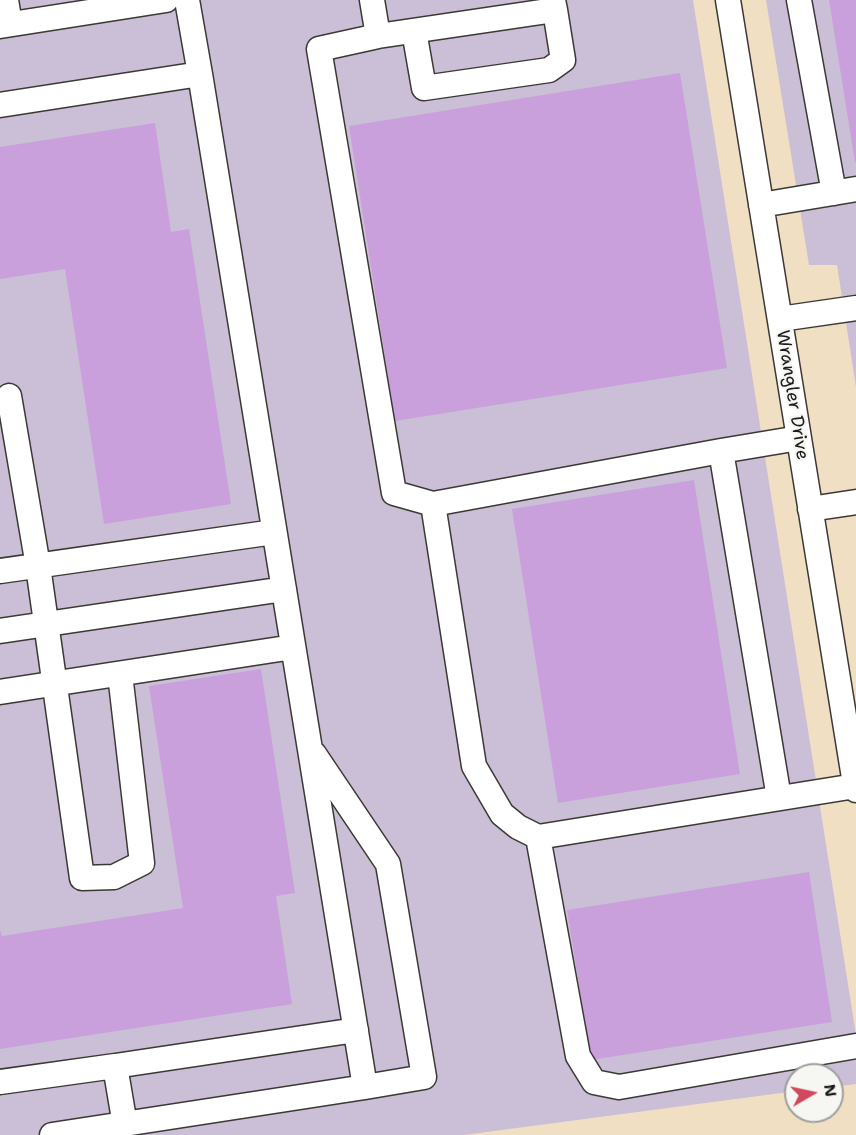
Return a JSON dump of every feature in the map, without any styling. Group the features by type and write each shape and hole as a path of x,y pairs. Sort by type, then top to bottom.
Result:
{"street":[{"path":"6,0 5,25 91,6 166,0"},
{"path":"187,0 365,1087"},
{"path":"372,0 378,36"},
{"name":"Wrangler Drive","path":"728,0 810,509 845,657 856,788"},
{"path":"761,205 845,191 799,0"},
{"path":"414,31 424,88 549,70 563,60 554,5 378,36 319,49 394,493 433,504 799,438"},
{"path":"0,105 200,74"},
{"path":"780,319 856,308"},
{"path":"9,396 38,566 82,878 114,877 142,863 120,674"},
{"path":"721,451 779,798"},
{"path":"810,509 856,502"},
{"path":"433,504 474,766 502,814 518,827 538,837 779,798 856,788"},
{"path":"0,571 274,532"},
{"path":"0,631 284,589"},
{"path":"0,692 293,647"},
{"path":"52,1135 424,1077 388,864 310,749"},
{"path":"538,837 578,1056 594,1082 619,1087 856,1046"},
{"path":"0,1082 356,1030"},
{"path":"115,1066 125,1125"}],"shaded area":[{"path":"0,0 693,0 856,1035 856,1084 844,1086 844,1063 784,1063 784,1093 464,1135 0,1135"},
{"path":"766,0 856,0 856,387 837,265 809,265"}],"building":[{"path":"829,0 856,0 856,162 855,162"},
{"path":"680,73 727,368 395,421 349,126"},
{"path":"155,123 171,232 189,229 231,504 104,524 65,269 0,279 0,147"},
{"path":"694,480 740,774 558,803 512,509"},
{"path":"261,669 295,893 276,896 292,1004 0,1049 0,930 2,936 183,908 149,686"},
{"path":"809,872 832,1022 591,1060 567,910"}]}
